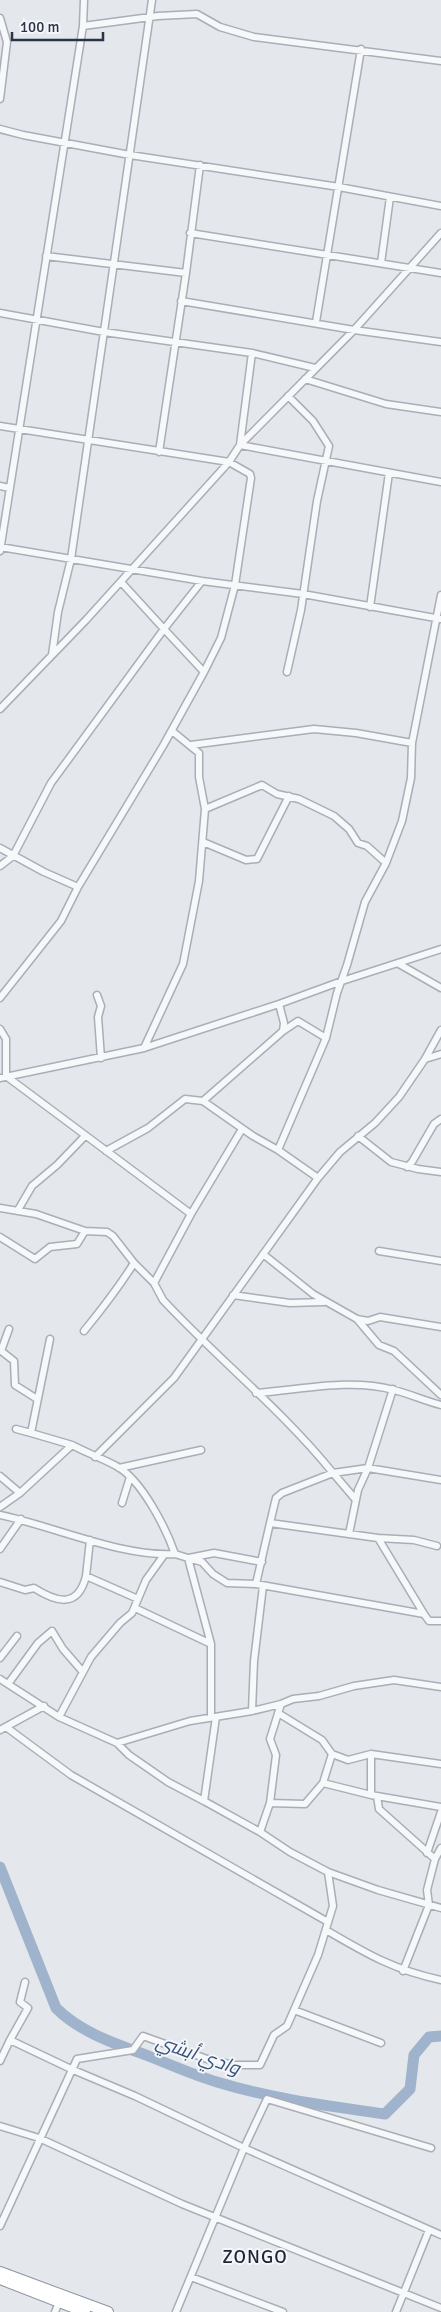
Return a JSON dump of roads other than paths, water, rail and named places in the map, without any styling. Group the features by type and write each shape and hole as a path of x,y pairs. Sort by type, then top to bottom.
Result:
{"highway":[{"path":"0,2272 108,2312"},
{"path":"0,2279 85,2312"}],"street":[{"path":"84,0 83,26 0,549 202,581 303,594 439,618"},
{"path":"52,655 58,612 71,559 152,0"},
{"path":"83,26 197,14 220,27 254,37 360,49 441,61"},
{"path":"0,18 7,42 0,99"},
{"path":"316,322 360,49"},
{"path":"0,129 130,155 339,187 441,206"},
{"path":"159,452 186,274 200,165"},
{"path":"381,262 390,197"},
{"path":"190,232 441,273"},
{"path":"0,709 132,570 229,462 240,445 354,330 441,233"},
{"path":"46,256 186,274"},
{"path":"181,301 316,322 354,330 441,342"},
{"path":"0,313 36,318 104,332 175,340 252,353 315,368"},
{"path":"240,445 252,353"},
{"path":"305,379 386,404 441,412"},
{"path":"287,672 303,594 324,459 329,446 303,408 288,396"},
{"path":"0,426 229,462 246,471 250,474 251,478 235,585 221,638 172,730 78,887 61,920 0,998"},
{"path":"240,445 441,482"},
{"path":"370,607 389,473"},
{"path":"0,486 9,488"},
{"path":"0,866 13,856 51,783 164,629 202,581"},
{"path":"121,582 204,672"},
{"path":"278,1150 326,1038 337,994 365,902 386,863 402,821 411,778 412,743 439,618 441,595"},
{"path":"191,746 314,729 356,733 412,743"},
{"path":"144,1048 183,964 199,881 203,842 205,809 199,777 200,754 172,730"},
{"path":"205,809 262,785 277,794 299,798 334,816 349,829 358,843 367,846 386,863"},
{"path":"203,842 246,860 258,859 289,796"},
{"path":"0,848 78,887"},
{"path":"3,1077 144,1048 441,949"},
{"path":"399,964 441,988"},
{"path":"97,995 101,1006 98,1017 101,1058"},
{"path":"279,1004 284,1023 283,1031"},
{"path":"203,1101 283,1031 298,1021 326,1038"},
{"path":"0,1029 6,1039 3,1077"},
{"path":"95,1457 174,1378 318,1178 340,1152 375,1123 399,1097 424,1060 441,1030"},
{"path":"424,1060 441,1054"},
{"path":"3,1077 191,1214"},
{"path":"106,1151 148,1128 185,1099 203,1101 242,1129 278,1150 318,1178"},
{"path":"407,1167 412,1162 434,1124 441,1119"},
{"path":"154,1283 191,1214 242,1129"},
{"path":"18,1210 32,1186 57,1165 85,1136"},
{"path":"358,1136 391,1162 407,1167 441,1172"},
{"path":"0,1208 36,1214 85,1231 107,1232 113,1236 134,1263 154,1283 163,1300 256,1393 287,1420 356,1500"},
{"path":"0,1237 34,1259 50,1247 77,1244 85,1231"},
{"path":"379,1252 441,1261"},
{"path":"263,1254 324,1302 357,1319 368,1321 380,1317 441,1328"},
{"path":"84,1331 117,1290 134,1263"},
{"path":"233,1295 290,1304 324,1302"},
{"path":"357,1319 379,1345 394,1351 441,1395"},
{"path":"9,1329 0,1350 14,1361 15,1385 37,1399"},
{"path":"31,1433 50,1339"},
{"path":"256,1393 331,1386 360,1386 393,1389 441,1405"},
{"path":"349,1534 356,1500 393,1389"},
{"path":"16,1429 72,1445 120,1468 136,1483 168,1534 175,1554"},
{"path":"0,1507 20,1493 72,1445"},
{"path":"120,1468 201,1450"},
{"path":"256,1584 276,1498 282,1493 333,1473 368,1468 441,1480"},
{"path":"0,1476 20,1493"},
{"path":"122,1503 130,1477"},
{"path":"0,1515 21,1519 90,1540 164,1555 175,1554 202,1562 213,1574 227,1583 256,1584 424,1614"},
{"path":"0,1549 21,1519"},
{"path":"270,1523 378,1538 414,1540 437,1546"},
{"path":"378,1538 429,1621 441,1621"},
{"path":"0,1582 25,1590 34,1588 53,1599 65,1600 75,1596 83,1587 86,1576 90,1540"},
{"path":"188,1558 214,1553 262,1562"},
{"path":"59,1717 91,1657 134,1608 146,1580 164,1555"},
{"path":"188,1558 211,1644 213,1717 204,1801"},
{"path":"86,1576 138,1599"},
{"path":"252,1711 254,1662 263,1586"},
{"path":"134,1608 211,1644"},
{"path":"8,1684 38,1643 52,1631 58,1637 63,1649 83,1672"},
{"path":"0,1658 17,1636"},
{"path":"0,1679 59,1717 117,1744 129,1756 168,1782 260,1832 290,1852 328,1872 351,1881 441,1908"},
{"path":"117,1744 190,1721 252,1711 293,1699 319,1696 354,1686 394,1680 441,1687"},
{"path":"260,1832 270,1802 276,1755 270,1739 281,1704"},
{"path":"44,1706 3,1729 71,1775 328,1922"},
{"path":"278,1713 322,1740 332,1754 348,1760 371,1754 441,1764"},
{"path":"270,1802 305,1804 322,1783 332,1754"},
{"path":"371,1754 374,1796 379,1809 435,1859"},
{"path":"322,1783 374,1796 441,1807"},
{"path":"427,1853 441,1812"},
{"path":"403,1971 430,1905 427,1890 435,1859 441,1848"},
{"path":"0,2226 77,2059 133,2050 143,2036 207,2059 233,2065 260,2065 274,2035 286,2026 294,2010 326,1930 333,1906 328,1872"},
{"path":"326,1930 375,1960 403,1971 441,1980"},
{"path":"0,2061 28,2008 20,2002 25,1982"},
{"path":"294,2010 381,2043"},
{"path":"10,2040 71,2069 135,2096 244,2148 441,2235"},
{"path":"176,2312 244,2148 267,2099 431,2148"},
{"path":"0,2126 40,2138 215,2218 441,2308"},
{"path":"396,2312 429,2230"},
{"path":"191,2277 283,2312"},
{"path":"55,2312 59,2302"}],"waterway":[{"name":"وادي أبشي","path":"0,1867 56,2008 76,2024 98,2036 190,2073 238,2088 280,2097 385,2114 410,2089 414,2055 429,2037 441,2036"}],"district":[{"name":"ZONGO","path":"255,2257"}]}
